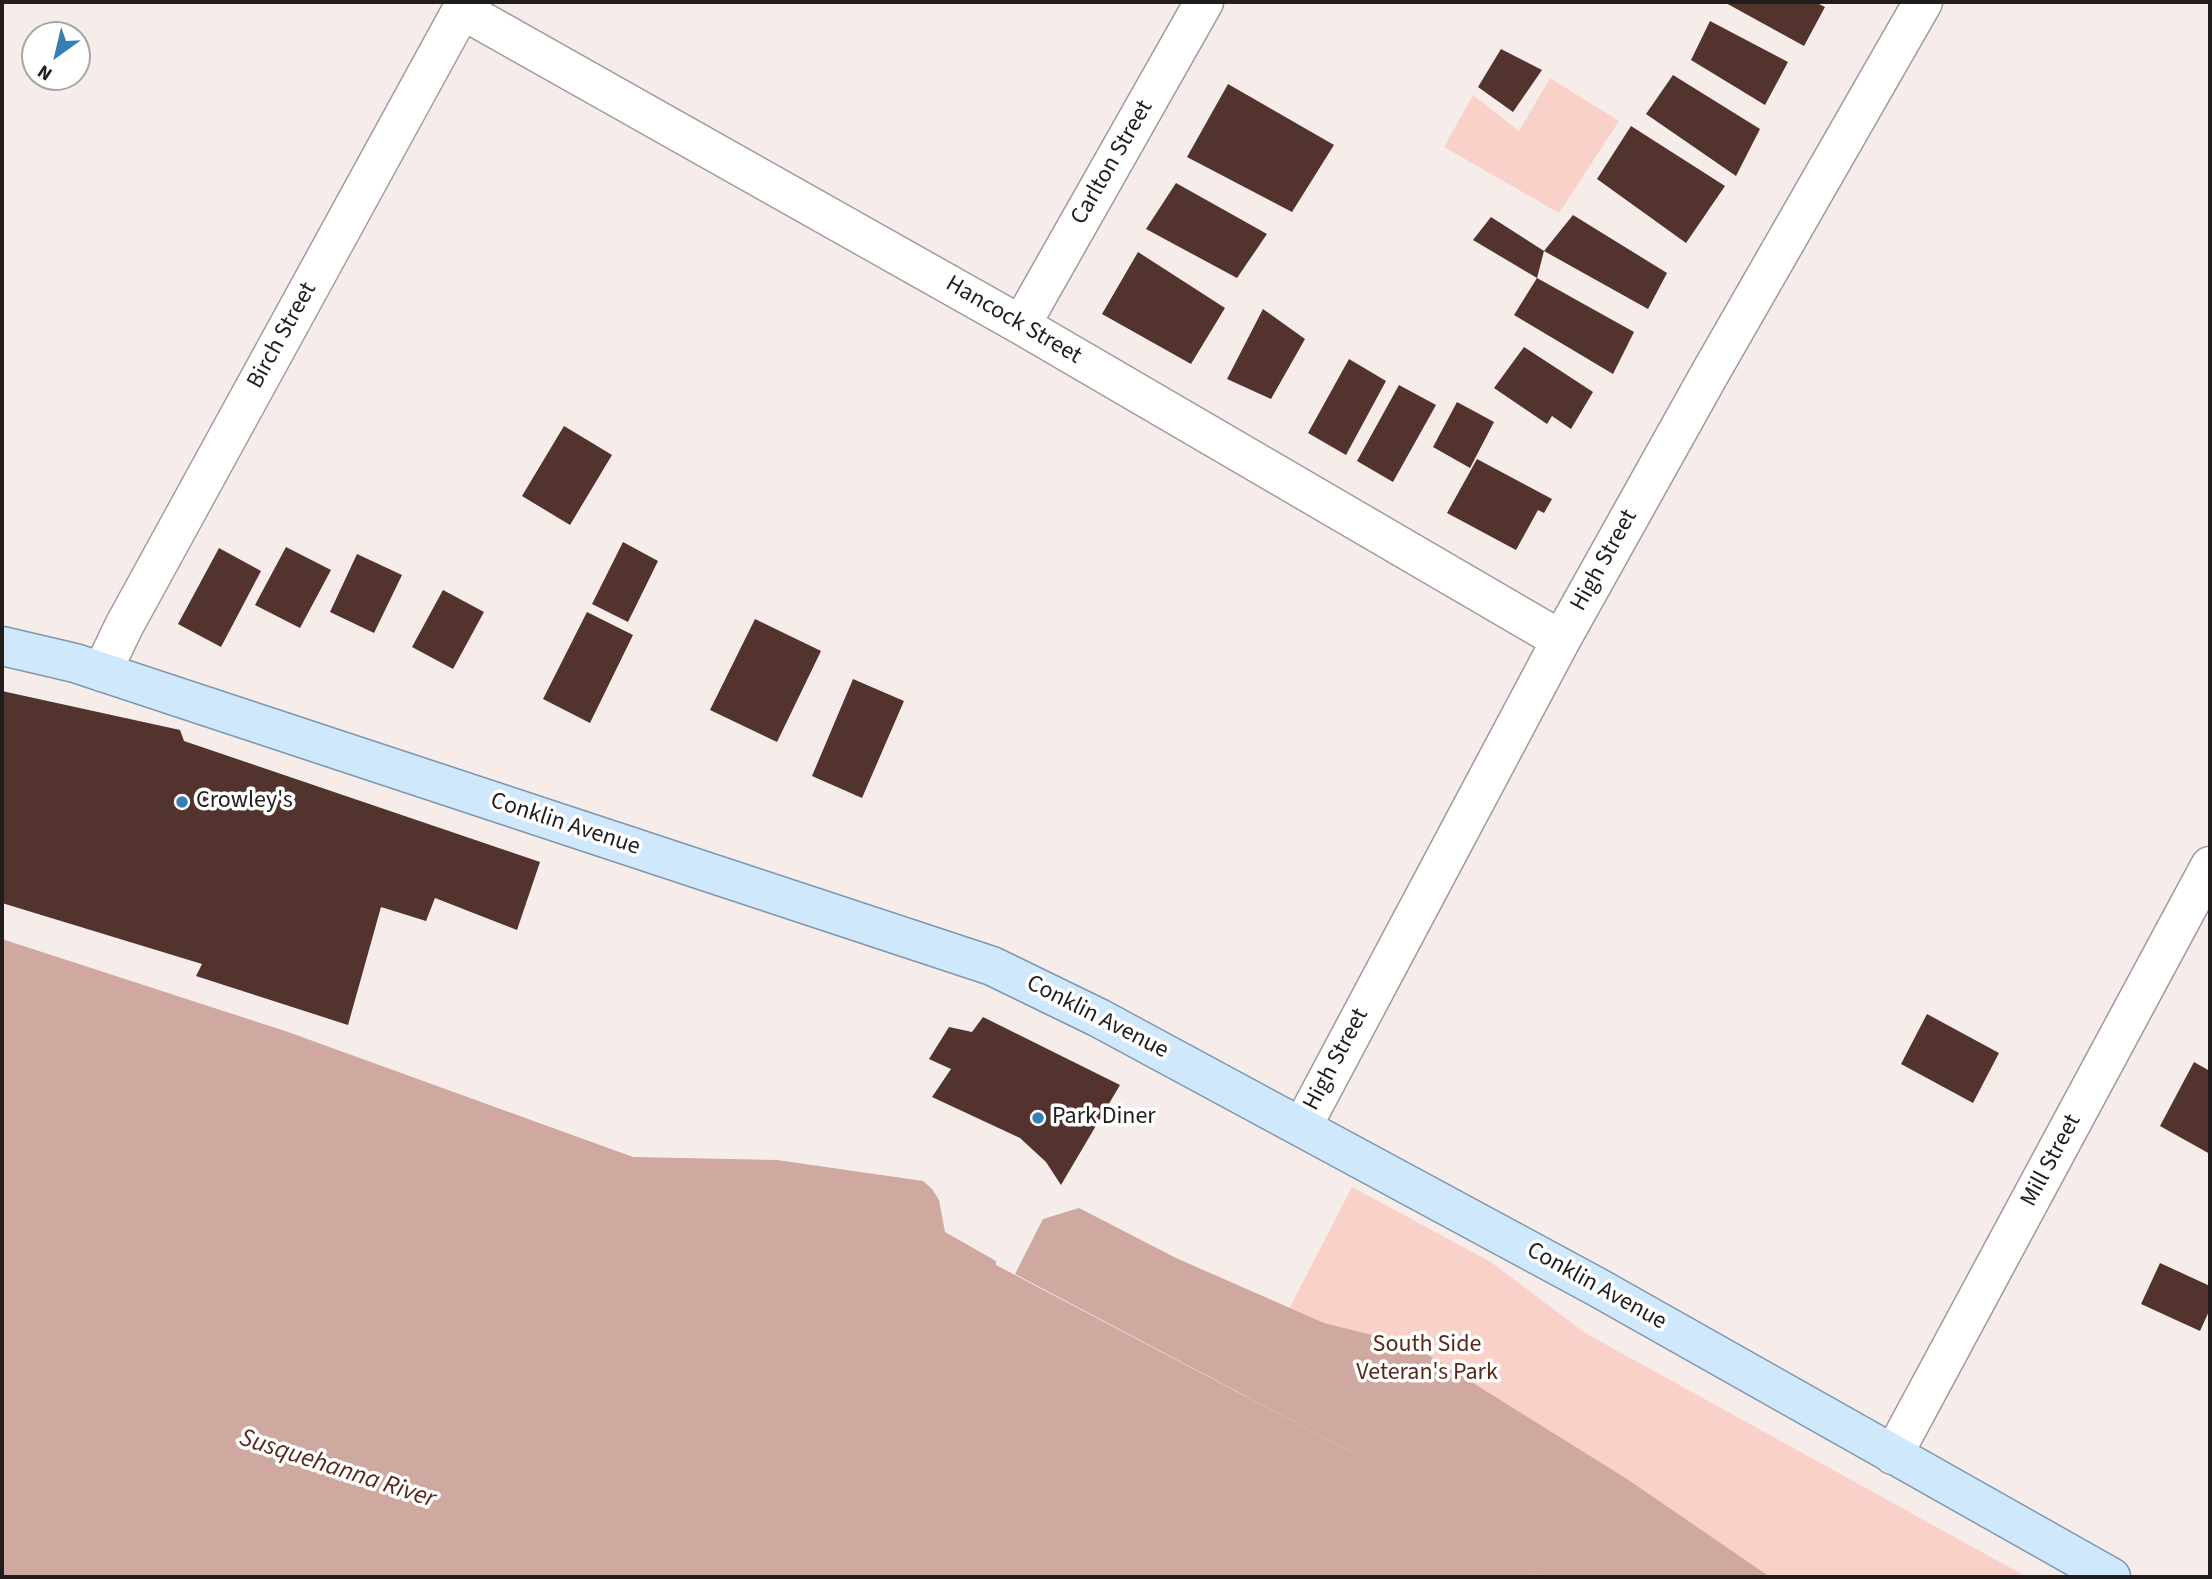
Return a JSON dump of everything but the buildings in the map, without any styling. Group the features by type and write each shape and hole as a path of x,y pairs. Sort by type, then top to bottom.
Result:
{"main road":[{"name":"Conklin Avenue","path":"2,646 102,672 992,966 1099,1018 1648,1315 2111,1577"}],"street":[{"name":"Carlton Street","path":"1021,325 1205,2"},
{"name":"High Street","path":"1302,1127 1561,640 1923,2"},
{"name":"Hancock Street","path":"464,6 1021,325 1561,640"},
{"name":"Birch Street","path":"102,672 124,626 464,6"},
{"name":"Mill Street","path":"1893,1455 2210,866"}],"green space":[{"path":"1550,78 1619,121 1559,213 1444,147 1473,95 1519,131"},
{"name":"South Side Veteran's Park","path":"1352,1187 1491,1262 1585,1333 2027,1577 1540,1577 1244,1396"},
{"path":"1079,1208 1176,1258 1324,1323 1412,1345 1627,1479 1770,1577 1540,1577 1363,1458 1015,1274 1043,1219"}],"water":[{"name":"Susquehanna River","path":"2,939 288,1032 633,1157 777,1160 923,1181 939,1200 945,1232 996,1261 996,1265 1363,1458 1540,1577 2,1577"}],"place":[{"name":"Crowley's","path":"182,802"},
{"name":"Park Diner","path":"1038,1118"}]}
